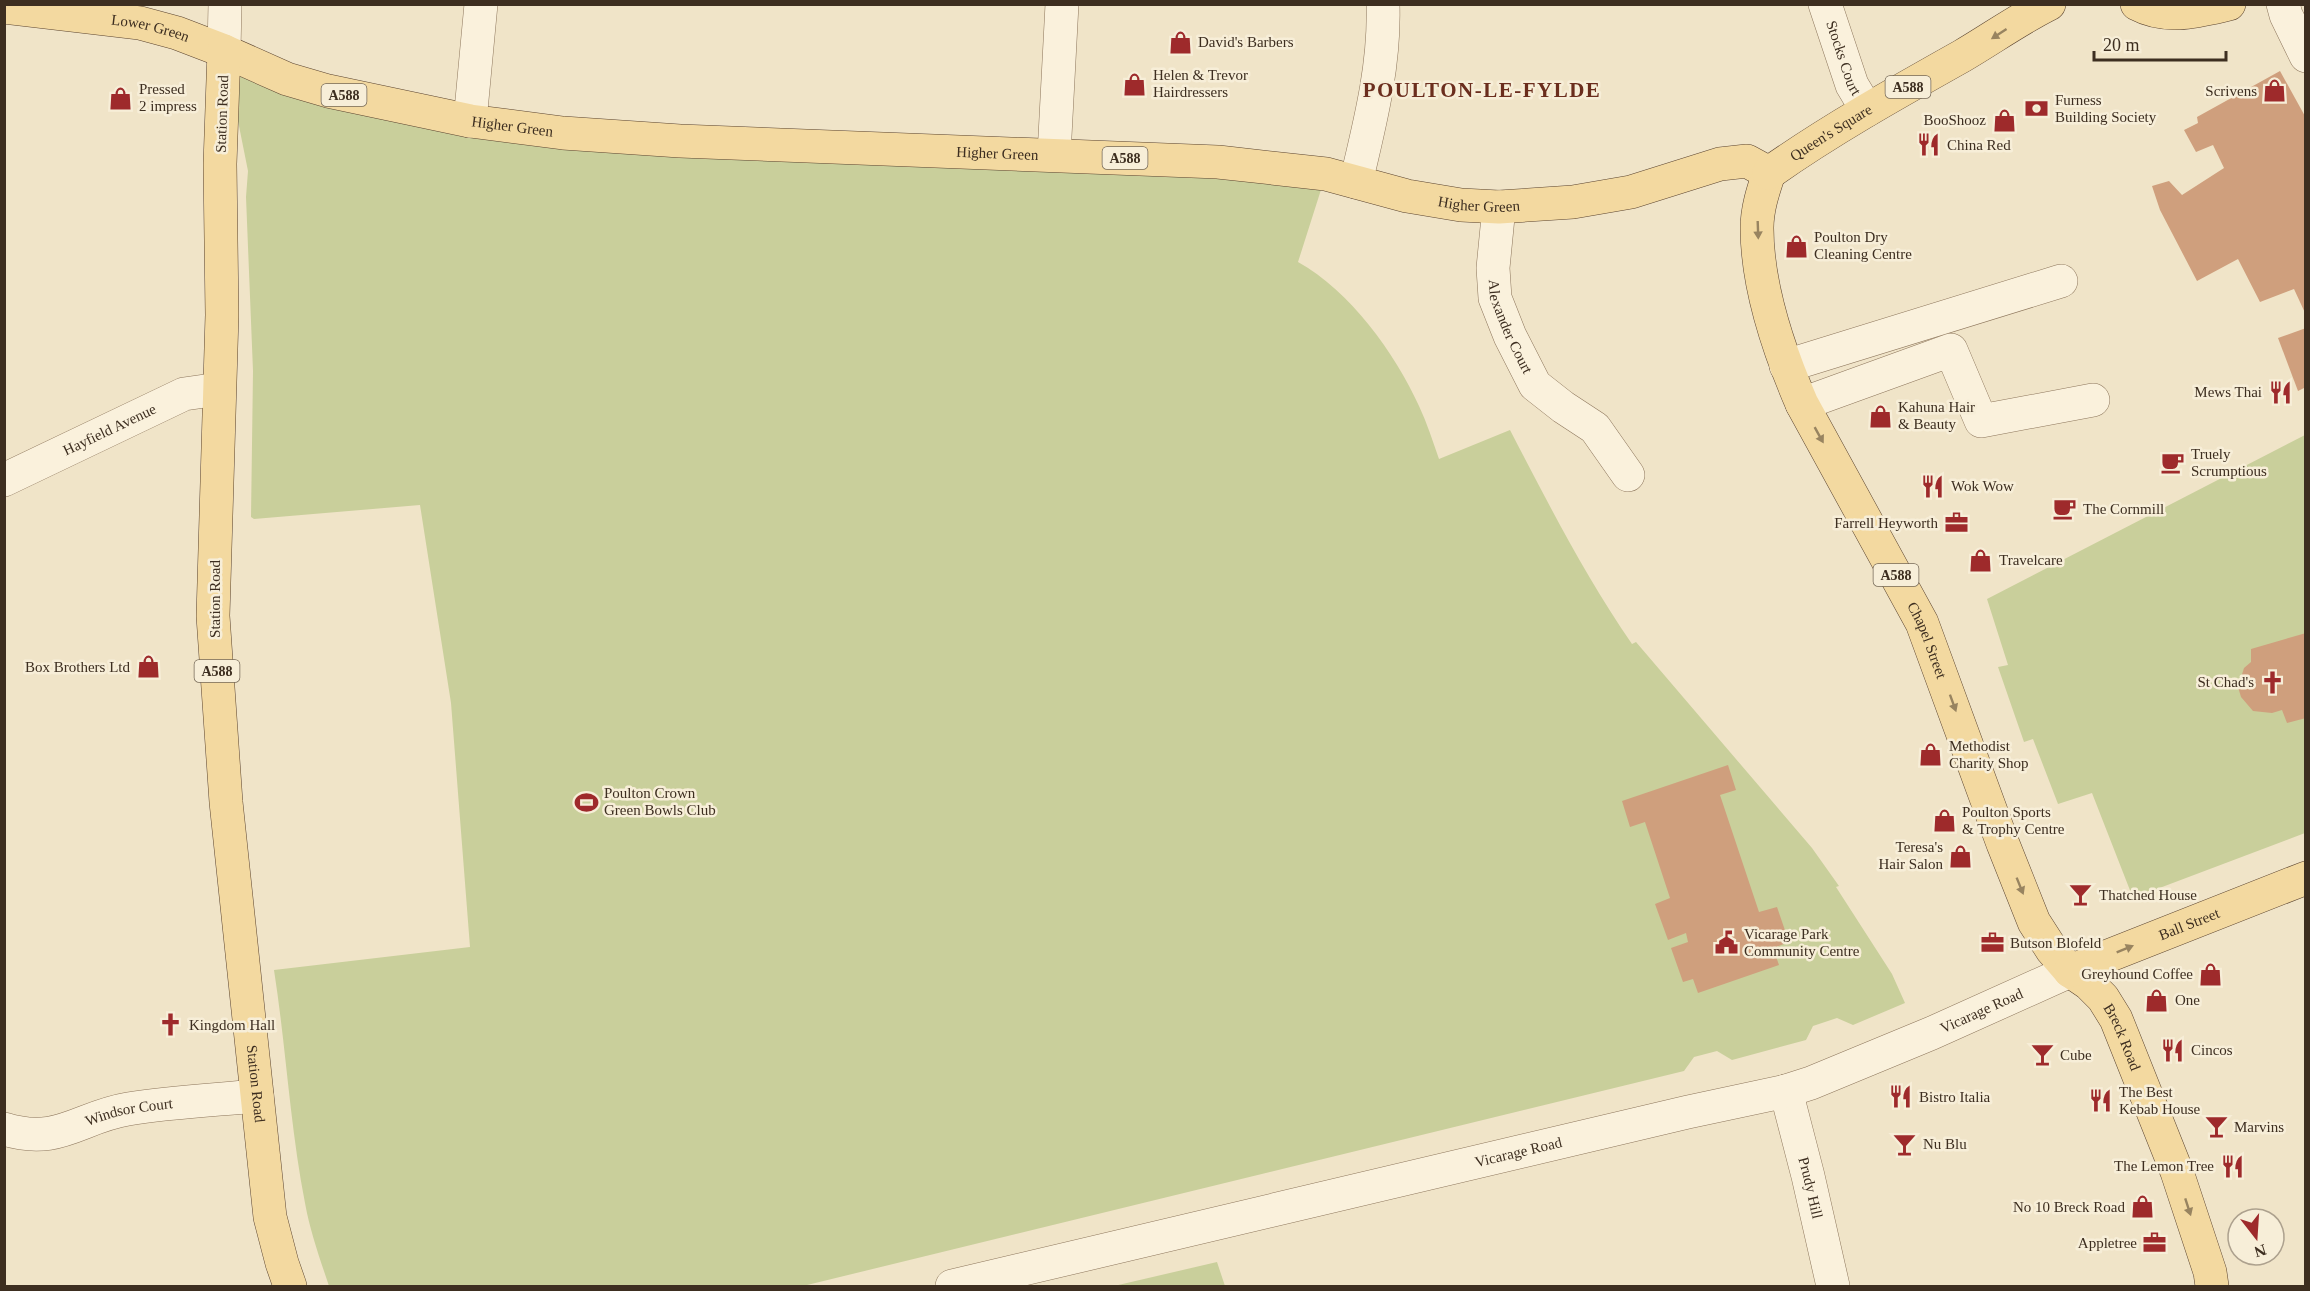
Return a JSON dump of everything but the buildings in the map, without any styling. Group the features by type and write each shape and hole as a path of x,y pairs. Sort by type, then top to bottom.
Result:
{"main road":[{"name":"Queen's Square","path":"1769,173 1867,110 2049,4"},
{"path":"2137,4 2163,14 2181,14 2229,4"},
{"name":"Lower Green","path":"4,7 140,23 177,33 224,51"},
{"name":"Higher Green","path":"224,51 287,79 328,91 470,121 563,134 1218,162 1286,168 1356,182 1407,196 1461,205 1499,207 1573,202 1631,192 1720,164 1747,161 1769,173"},
{"name":"Station Road","path":"224,51 220,164 222,315 213,616 226,801 270,1217 291,1287"},
{"name":"Chapel Street","path":"1769,173 1760,201 1757,228 1762,276 1773,327 1786,366 1802,404 1922,623 2034,922 2052,950 2070,971"},
{"name":"Ball Street","path":"2070,971 2306,878"},
{"name":"Breck Road","path":"2070,971 2089,984 2103,998 2115,1019 2177,1172 2210,1272 2212,1287"}],"street":[{"path":"224,51 225,4"},
{"path":"470,121 481,4"},
{"path":"1054,155 1062,4"},
{"path":"1356,182 1374,108 1381,63 1383,4"},
{"name":"Stocks Court","path":"1825,4 1852,85 1867,110"},
{"path":"2283,4 2306,56"},
{"name":"Alexander Court","path":"1499,207 1493,268 1495,298 1510,336 1535,384 1563,407 1595,428 1628,475"},
{"path":"1786,366 2061,281"},
{"path":"1802,404 1951,350 1981,421 2093,400"},
{"name":"Hayfield Avenue","path":"4,480 184,394 219,389"},
{"name":"Vicarage Road","path":"952,1287 1676,1114 1786,1091 1932,1033 2070,971"},
{"name":"Prudy Hill","path":"1786,1091 1809,1176 1833,1287"},
{"name":"Windsor Court","path":"4,1129 25,1136 59,1133 127,1109 257,1096"}],"green space":[{"path":"224,51 470,121 1326,174 1298,262 1317,274 1353,306 1384,345 1419,406 1439,459 1510,430 1583,566 1632,644 1636,642 1812,848 1839,886 1836,887 1892,974 1905,1003 1853,1025 1837,1018 1813,1026 1806,1040 1732,1060 1717,1051 1694,1057 1684,1071 803,1286 329,1286 305,1203 274,970 470,947 451,703 420,505 254,519 251,517 253,371 246,197 248,171"},
{"path":"2305,435 2305,833 2133,898 2092,793 2058,804 2033,739 2024,742 1998,667 2008,665 1987,599"},
{"path":"1217,1262 1225,1286 1114,1286"}],"place":[{"name":"David's Barbers","path":"1180,42"},
{"name":"Helen & Trevor Hairdressers","path":"1135,84"},
{"name":"Scrivens","path":"2275,91"},
{"name":"Pressed 2 impress","path":"121,98"},
{"name":"Furness Building Society","path":"2037,109"},
{"name":"BooShooz","path":"2004,120"},
{"name":"China Red","path":"1929,145"},
{"name":"Poulton Dry Cleaning Centre","path":"1796,246"},
{"name":"Mews Thai","path":"2280,392"},
{"name":"Kahuna Hair & Beauty","path":"1880,416"},
{"name":"Truely Scrumptious","path":"2173,463"},
{"name":"Wok Wow","path":"1933,486"},
{"name":"The Cornmill","path":"2065,509"},
{"name":"Farrell Heyworth","path":"1956,523"},
{"name":"Travelcare","path":"1981,560"},
{"name":"Box Brothers Ltd","path":"148,667"},
{"name":"St Chad's","path":"2272,682"},
{"name":"Methodist Charity Shop","path":"1931,755"},
{"name":"Poulton Crown Green Bowls Club","path":"586,802"},
{"name":"Poulton Sports & Trophy Centre","path":"1944,821"},
{"name":"Teresa's Hair Salon","path":"1961,856"},
{"name":"Thatched House","path":"2081,895"},
{"name":"Vicarage Park Community Centre","path":"1726,943"},
{"name":"Butson Blofeld","path":"1992,943"},
{"name":"Greyhound Coffee","path":"2211,974"},
{"name":"One","path":"2157,1000"},
{"name":"Kingdom Hall","path":"171,1025"},
{"name":"Cincos","path":"2173,1050"},
{"name":"Cube","path":"2042,1055"},
{"name":"Bistro Italia","path":"1901,1097"},
{"name":"The Best Kebab House","path":"2101,1101"},
{"name":"Marvins","path":"2216,1127"},
{"name":"Nu Blu","path":"1905,1144"},
{"name":"The Lemon Tree","path":"2232,1166"},
{"name":"No 10 Breck Road","path":"2143,1207"},
{"name":"Appletree","path":"2155,1243"}],"district":[{"name":"POULTON-LE-FYLDE","path":"1482,90"}]}
